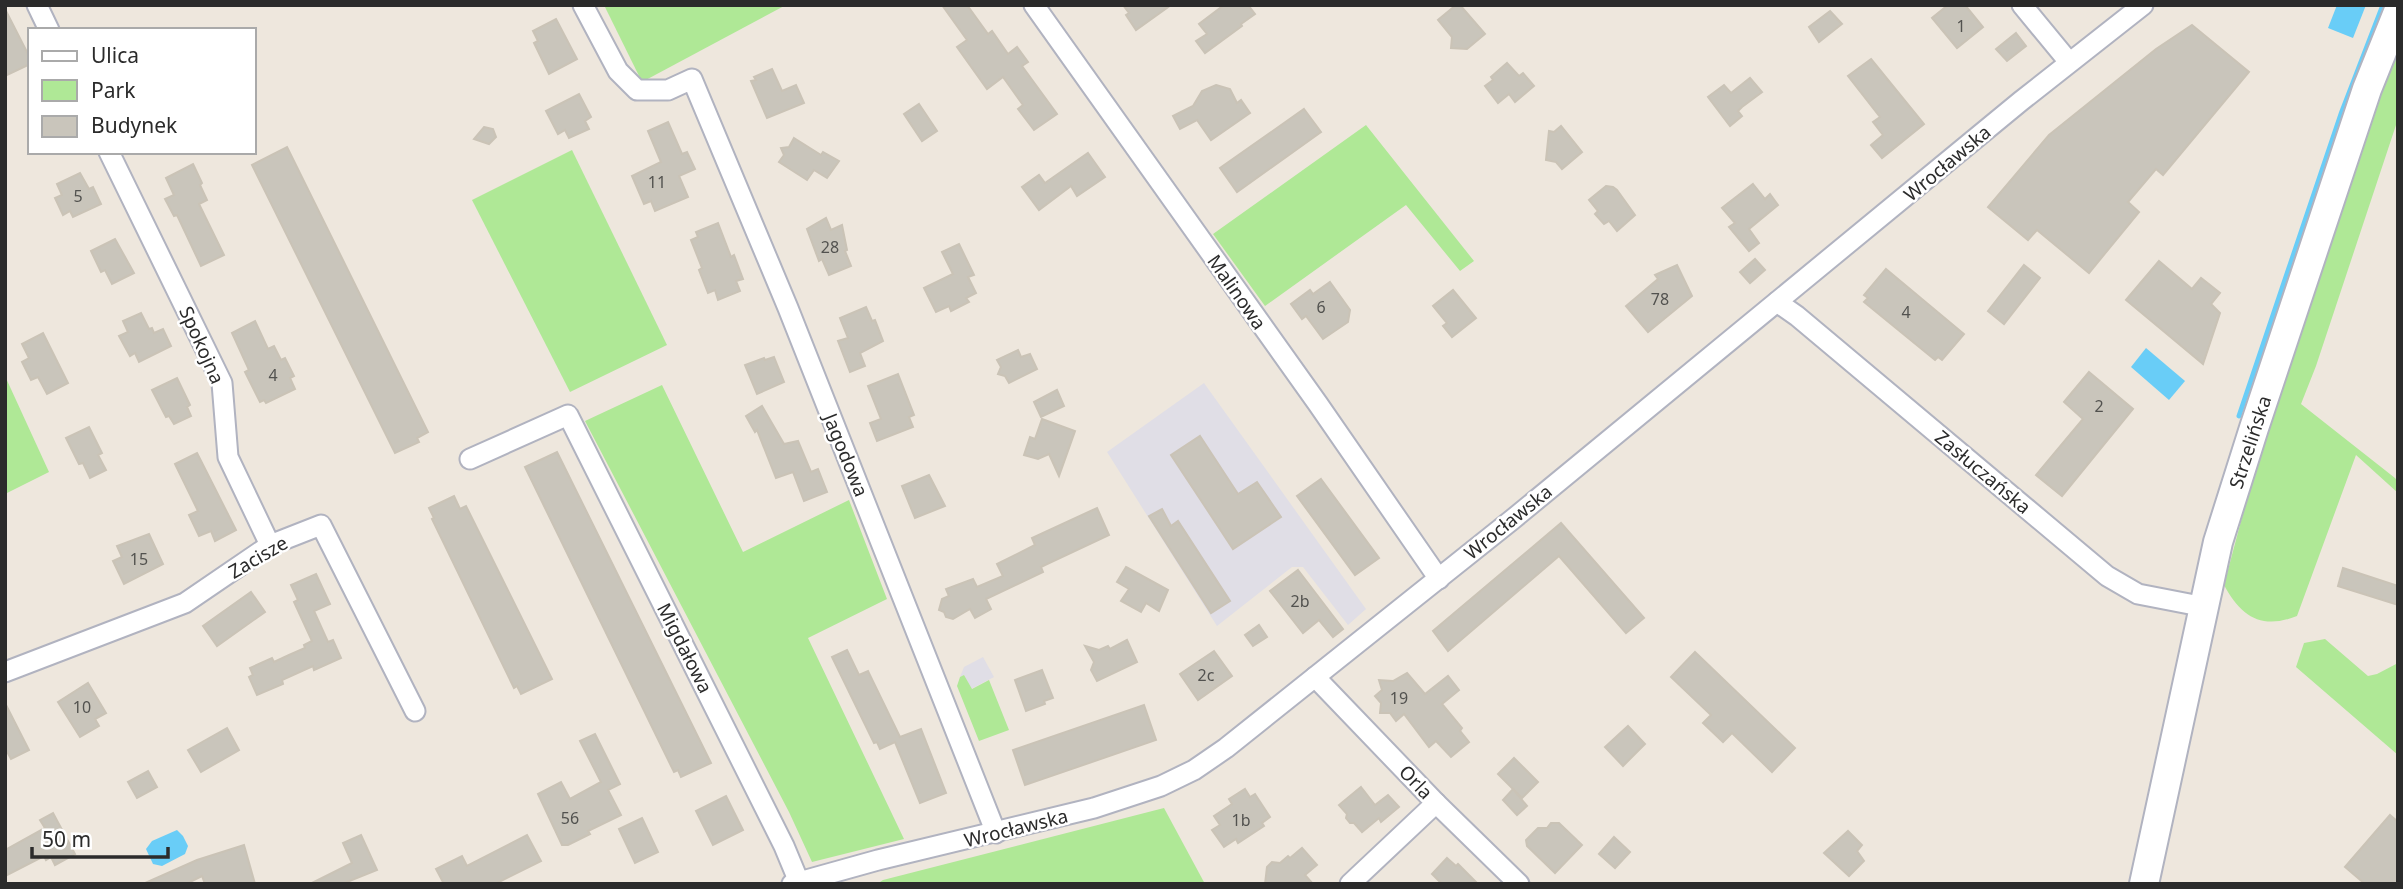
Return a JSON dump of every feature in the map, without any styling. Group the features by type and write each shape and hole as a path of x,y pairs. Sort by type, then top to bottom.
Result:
{"main road":[{"name":"Strzelińska","path":"2144,884 2218,542 2367,89 2398,12"}],"street":[{"path":"37,5 48,28"},
{"name":"Jagodowa","path":"583,5 618,71 637,90 668,90 692,79 788,308 996,833"},
{"name":"Malinowa","path":"1034,5 1439,579"},
{"path":"2022,5 2069,62"},
{"name":"Wrocławska","path":"796,883 878,860 1094,808 1161,786 1194,769 1226,748 1439,579 2069,62 2143,5"},
{"name":"Spokojna","path":"110,154 222,383 228,457 270,545"},
{"name":"Zasłuczańska","path":"1777,302 2107,576 2138,594 2205,607"},
{"name":"Migdałowa","path":"470,459 568,415 784,846 796,883"},
{"name":"Zacisze","path":"5,672 185,603 270,545 321,525 415,711"},
{"name":"Orla","path":"1315,677 1519,884"},
{"path":"1350,884 1437,803"}],"shaded area":[{"path":"1204,383 1366,609 1348,625 1303,567 1292,567 1217,626 1107,452"},
{"path":"983,657 994,677 971,689 964,675 960,677 964,667"}],"green space":[{"path":"604,5 786,5 642,82"},
{"path":"2398,32 2398,119 2301,404 2395,478 2398,482 2398,493 2356,455 2297,616 2273,622 2263,621 2245,613 2224,585 2253,476"},
{"path":"1366,125 1474,261 1460,271 1406,205 1265,306 1213,234"},
{"path":"572,150 667,345 570,392 472,200"},
{"path":"5,376 49,472 5,494"},
{"path":"662,385 743,552 849,500 887,599 808,638 904,839 812,862 789,812 585,421"},
{"path":"2325,639 2368,676 2398,663 2398,755 2296,667 2304,643"},
{"path":"964,675 972,689 989,680 1009,730 979,741 957,686 960,677"},
{"path":"1164,808 1205,884 877,884 883,880"}],"water":[{"path":"2337,5 2366,5 2353,38 2328,28"},
{"path":"2146,348 2185,381 2169,400 2131,367"},
{"path":"177,830 188,846 185,854 162,866 153,864 146,849 152,841"}],"building":[{"path":"942,5 967,5 988,34 992,31 1008,54 1017,47 1028,62 1022,66 1057,114 1034,130 1018,109 1023,105 1003,77 987,89 957,47 967,40"},
{"path":"1123,5 1171,5 1136,30"},
{"path":"1224,5 1248,5 1255,14 1205,53 1196,41 1207,34 1199,24"},
{"path":"1456,5 1460,5 1485,34 1467,49 1451,48 1452,37 1438,20"},
{"path":"1948,5 1965,5 1983,27 1957,48 1932,18"},
{"path":"5,9 28,54 28,65 5,76"},
{"path":"1830,11 1842,24 1819,42 1809,27"},
{"path":"556,19 577,59 549,74 534,43 538,41 533,31"},
{"path":"2192,25 2249,72 2163,175 2156,169 2128,202 2139,212 2089,273 2037,230 2028,240 1988,207 2049,135 2156,49"},
{"path":"2016,33 2026,46 2007,61 1996,49"},
{"path":"1871,59 1924,124 1882,158 1871,145 1883,135 1873,122 1880,117 1848,76"},
{"path":"1507,63 1519,76 1523,73 1534,86 1515,102 1509,94 1498,103 1485,86"},
{"path":"772,69 782,91 796,85 804,103 767,118 751,81"},
{"path":"1750,78 1762,92 1738,111 1742,116 1730,126 1708,97 1724,85 1731,93"},
{"path":"1216,85 1230,89 1237,103 1241,100 1250,113 1211,140 1197,120 1180,129 1173,116 1193,106 1202,91"},
{"path":"579,94 591,117 585,121 589,129 569,138 565,130 558,134 546,111"},
{"path":"919,104 937,131 922,141 904,114"},
{"path":"1304,109 1321,132 1237,192 1220,168"},
{"path":"668,122 682,154 687,152 695,169 679,176 688,197 655,211 651,201 644,204 632,176 661,162 648,131"},
{"path":"1561,126 1582,152 1562,169 1556,162 1546,160 1549,131 1554,132"},
{"path":"484,127 493,129 496,137 489,144 474,139"},
{"path":"794,138 821,155 823,152 839,161 827,178 814,170 807,180 779,162 784,155 781,148 789,147"},
{"path":"287,147 428,432 417,438 419,442 395,453 252,165"},
{"path":"1088,153 1105,177 1077,196 1071,186 1039,210 1022,187 1039,175 1045,183"},
{"path":"193,164 207,200 199,204 224,255 201,266 177,215 174,216 165,199 174,195 166,178"},
{"path":"80,173 89,189 93,187 101,204 73,217 70,211 63,215 55,198 62,195 57,184"},
{"path":"1753,184 1765,199 1770,194 1778,205 1749,229 1759,243 1749,251 1729,227 1735,223 1722,208"},
{"path":"1606,186 1617,190 1635,215 1617,231 1609,221 1604,224 1595,214 1598,211 1589,200"},
{"path":"826,218 831,230 842,225 847,250 845,251 851,266 829,275 822,259 819,261 807,229"},
{"path":"718,223 743,279 736,281 740,291 718,300 715,290 708,293 691,240 698,237 696,232"},
{"path":"115,239 134,273 112,284 105,270 101,272 91,251"},
{"path":"959,244 974,275 968,277 976,293 966,298 969,302 951,311 949,306 936,312 924,288 953,274 942,252"},
{"path":"1755,259 1765,270 1750,283 1740,272"},
{"path":"2159,261 2192,289 2201,278 2220,293 2211,304 2220,313 2203,364 2126,300"},
{"path":"1677,265 1692,296 1648,332 1626,306 1658,279 1655,275"},
{"path":"2024,265 2040,278 2004,324 1988,311"},
{"path":"1886,269 1964,334 1942,360 1938,357 1935,360 1864,302 1868,298 1864,295"},
{"path":"1330,282 1350,310 1348,322 1323,339 1306,316 1302,319 1291,304 1310,290 1313,294"},
{"path":"1453,290 1476,318 1452,337 1443,326 1447,323 1433,306"},
{"path":"866,307 872,321 875,320 883,341 860,353 865,366 850,372 838,341 848,338 840,318"},
{"path":"141,313 154,333 163,329 171,346 139,362 135,353 130,356 119,336 128,332 123,321"},
{"path":"255,321 268,349 274,346 281,360 285,358 294,376 290,378 295,389 266,403 264,400 260,402 245,372 249,370 232,333"},
{"path":"43,333 68,383 47,394 38,377 31,380 22,362 29,358 22,344"},
{"path":"1018,350 1021,357 1030,354 1037,369 1009,383 1005,376 998,374 1001,367 997,360"},
{"path":"774,357 784,382 757,394 745,365"},
{"path":"2089,372 2133,409 2062,496 2036,475 2083,419 2064,402"},
{"path":"898,374 914,415 909,417 913,427 877,441 870,423 881,419 868,386"},
{"path":"177,378 190,405 187,407 191,416 174,424 169,416 166,417 152,390"},
{"path":"1057,390 1064,406 1041,417 1034,402"},
{"path":"762,406 784,444 798,441 811,472 818,469 827,492 804,501 793,472 776,478 757,430 755,432 746,416"},
{"path":"1042,419 1075,431 1059,476 1049,454 1038,459 1024,455 1030,437 1035,439"},
{"path":"89,427 102,453 98,455 106,470 90,478 83,463 79,464 66,438"},
{"path":"1200,436 1238,494 1257,482 1281,517 1233,549 1171,455"},
{"path":"557,452 711,763 681,777 678,770 674,772 525,467"},
{"path":"197,453 236,530 215,541 211,531 199,536 189,515 198,511 175,464"},
{"path":"929,475 945,506 915,518 902,486"},
{"path":"1321,479 1379,558 1355,575 1297,496"},
{"path":"454,496 460,509 466,506 552,679 521,694 517,686 514,688 432,519 434,518 429,508"},
{"path":"1097,508 1109,535 1041,567 1043,572 986,599 991,609 975,618 970,609 953,619 946,617 944,612 939,610 942,599 949,596 946,589 973,579 977,587 1003,576 997,564 1035,545 1032,538"},
{"path":"1162,509 1171,526 1178,521 1230,601 1211,613 1149,516"},
{"path":"1561,523 1644,618 1626,633 1559,556 1448,651 1433,631"},
{"path":"149,534 163,564 124,584 113,561 122,557 117,546"},
{"path":"1126,567 1168,590 1159,611 1146,603 1141,612 1121,601 1129,589 1117,582"},
{"path":"2343,568 2398,586 2398,605 2338,586"},
{"path":"1298,570 1343,629 1333,637 1319,620 1303,633 1270,591"},
{"path":"316,574 330,604 314,611 328,642 333,640 341,658 314,670 313,666 282,680 283,684 257,695 249,677 253,675 250,668 272,658 274,662 305,648 304,645 312,641 294,602 298,600 291,585"},
{"path":"251,592 265,612 217,646 203,626"},
{"path":"1259,625 1267,637 1253,646 1245,635"},
{"path":"1127,640 1137,662 1097,681 1091,670 1094,662 1085,646 1099,650 1108,646 1110,649"},
{"path":"847,650 859,675 868,671 900,737 921,729 946,793 920,803 895,742 880,749 877,742 874,743 832,657"},
{"path":"1214,651 1232,676 1198,700 1180,674"},
{"path":"1695,652 1795,748 1772,772 1732,733 1723,742 1703,723 1711,715 1671,677"},
{"path":"1042,670 1053,698 1026,711 1015,680"},
{"path":"1407,673 1425,694 1448,676 1459,690 1442,704 1462,728 1460,731 1469,742 1451,757 1436,741 1429,747 1404,714 1396,721 1390,713 1380,713 1381,703 1375,696 1382,690 1379,680 1393,681"},
{"path":"88,683 106,713 95,719 99,726 80,737 58,702"},
{"path":"5,703 29,750 11,759 5,748"},
{"path":"1144,705 1156,740 1025,785 1013,750"},
{"path":"1628,726 1645,744 1623,766 1605,747"},
{"path":"227,728 239,750 201,772 188,750"},
{"path":"595,734 620,784 608,790 621,815 588,831 590,834 568,845 562,845 538,794 561,782 570,799 601,782 580,741"},
{"path":"1514,758 1538,782 1522,798 1498,774"},
{"path":"148,771 157,787 137,798 128,782"},
{"path":"1361,787 1375,805 1388,795 1399,807 1381,822 1379,818 1362,832 1354,823 1350,823 1346,818 1347,814 1339,805"},
{"path":"1245,789 1250,797 1255,794 1270,817 1262,823 1264,826 1238,843 1236,839 1224,847 1212,830 1220,825 1214,816 1232,804 1229,799"},
{"path":"1513,789 1527,806 1517,815 1503,800"},
{"path":"726,796 743,830 713,845 696,811"},
{"path":"53,813 75,854 55,865 51,857 46,860 44,856 5,876 5,850 45,828 40,820"},
{"path":"2390,815 2398,822 2398,884 2365,884 2345,867"},
{"path":"642,818 658,852 635,863 619,829"},
{"path":"1551,823 1559,823 1582,845 1555,873 1527,846 1526,840 1538,828 1547,828"},
{"path":"1848,831 1862,845 1857,851 1864,861 1849,876 1824,853"},
{"path":"361,835 377,870 342,884 310,884 352,863 343,843"},
{"path":"527,835 541,861 495,884 444,884 436,869 462,856 467,866"},
{"path":"1614,837 1630,852 1615,868 1599,854"},
{"path":"244,845 255,884 205,884 202,876 186,884 143,884 197,860"},
{"path":"1302,848 1317,865 1305,875 1313,884 1265,884 1267,867 1272,862 1280,863"},
{"path":"1447,858 1456,866 1458,864 1478,884 1442,884 1432,874"}],"waterway":[{"path":"2239,416 2341,114 2383,5"}]}
